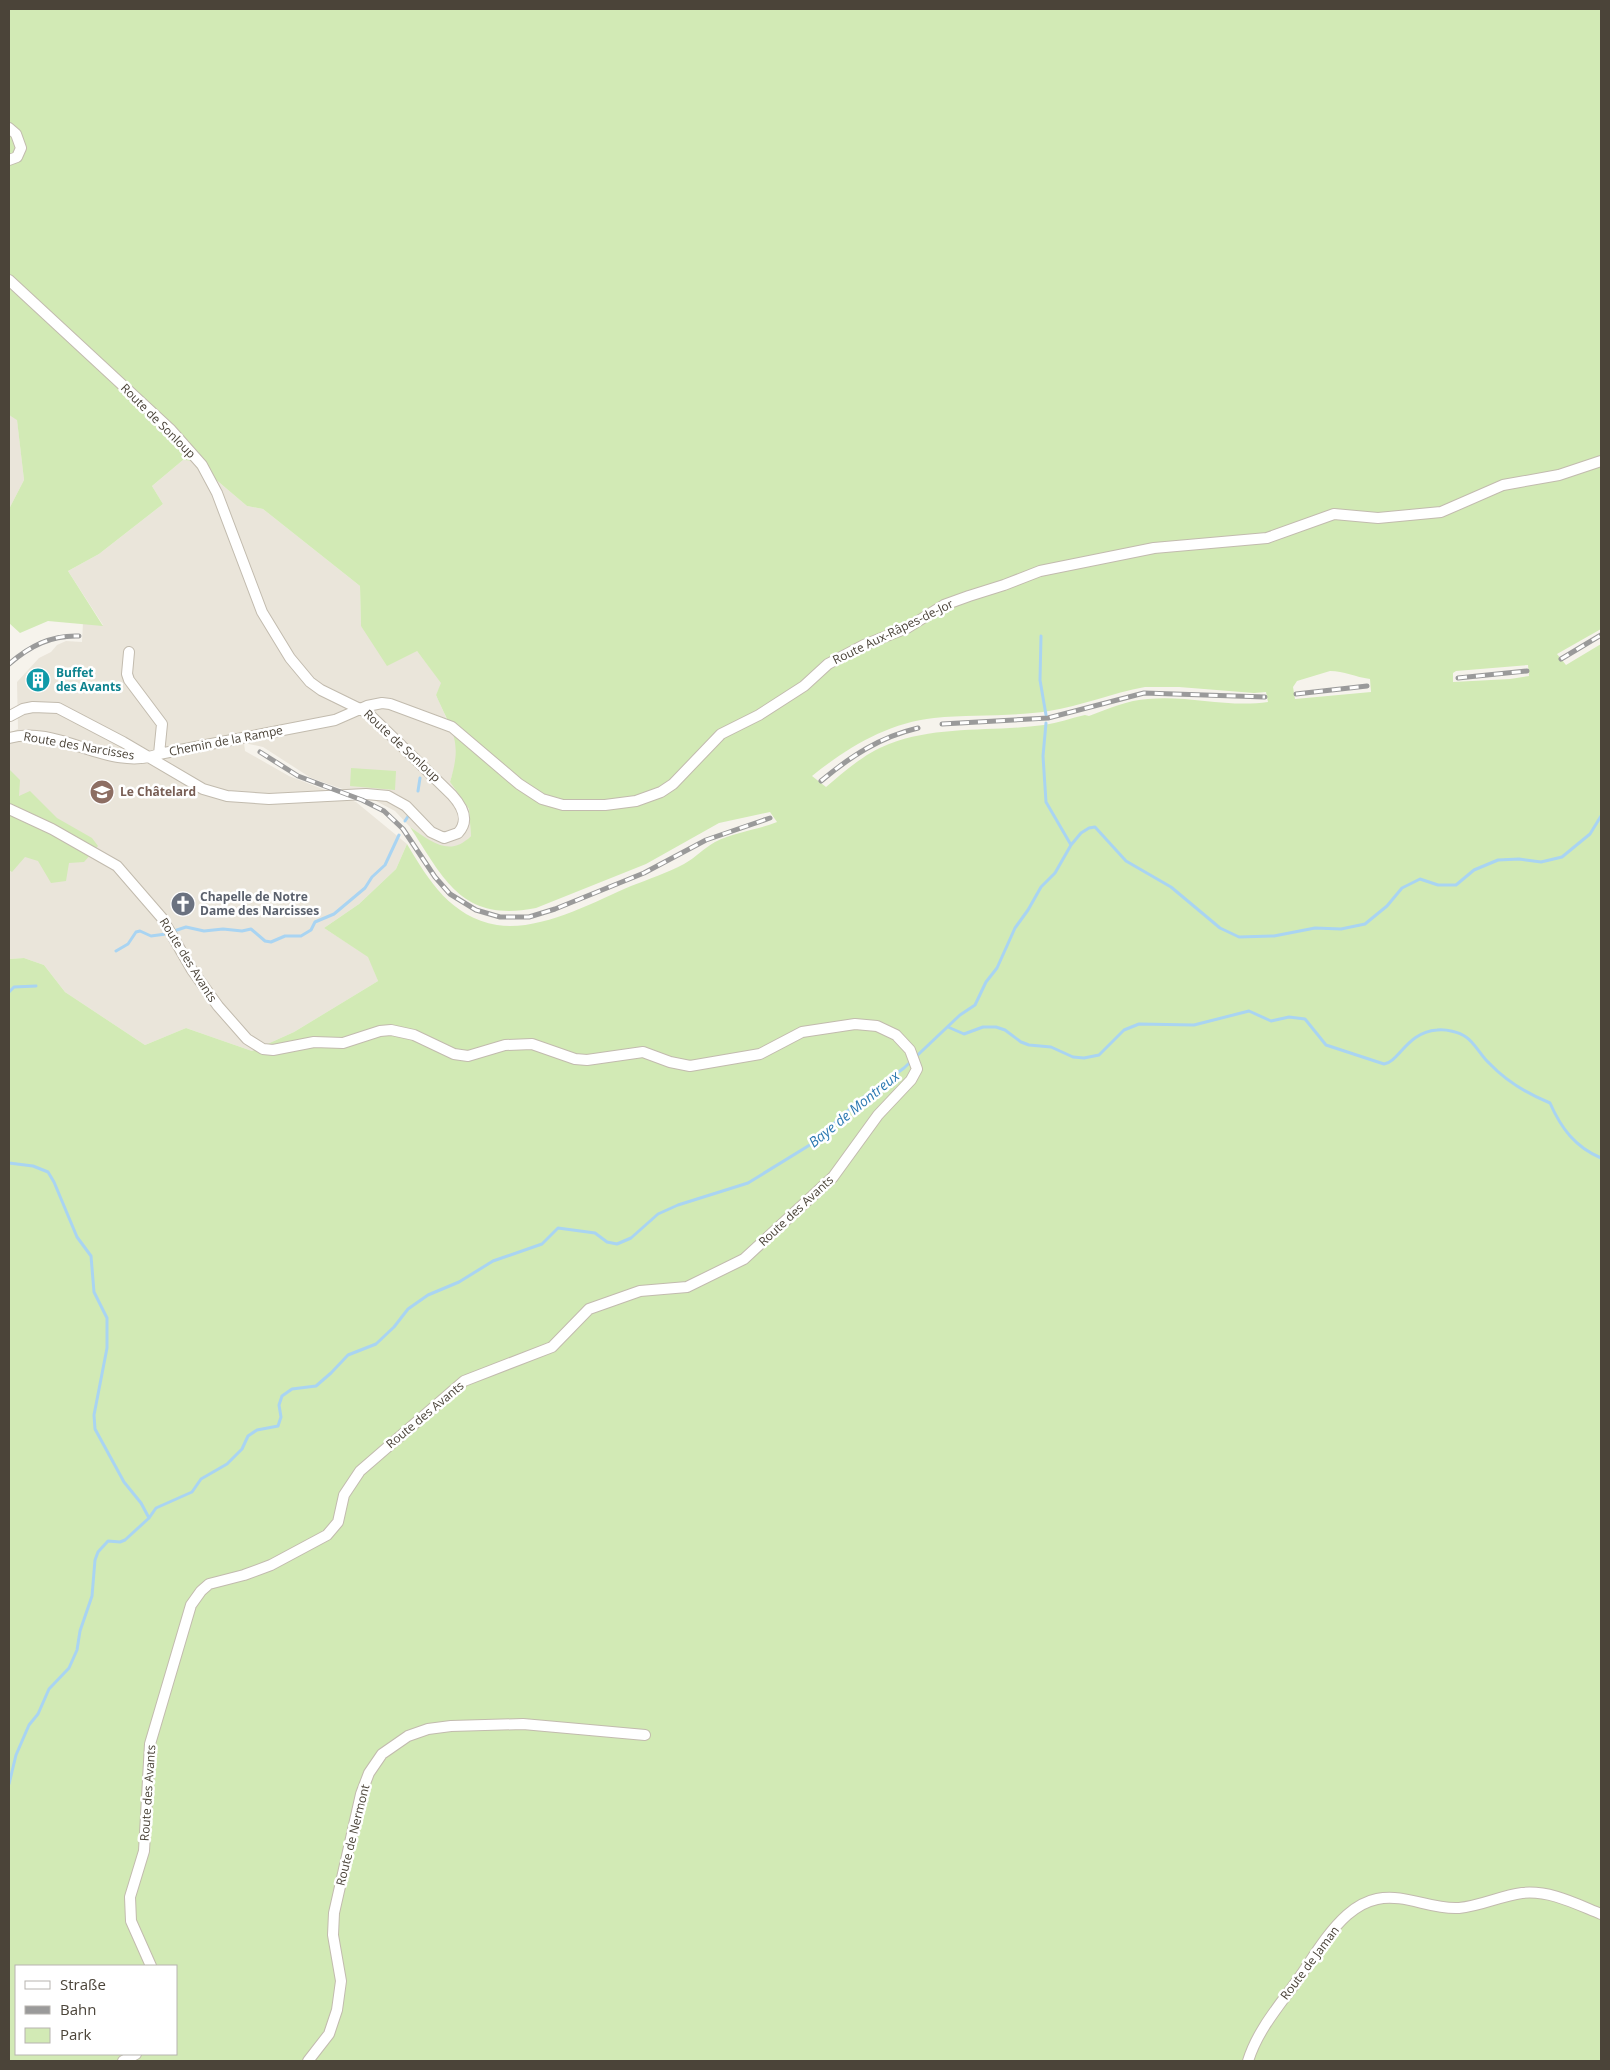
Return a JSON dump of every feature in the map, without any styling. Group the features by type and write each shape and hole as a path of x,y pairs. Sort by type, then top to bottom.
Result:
{"street":[{"path":"9,128 16,134 21,148 17,157 9,160"},
{"name":"Route de Sonloup","path":"9,280 170,430 202,465 217,493 258,604 279,641 310,682 330,695 361,708 432,775 459,803 464,821 460,830 455,835 444,838 434,834 406,806 382,795 250,799 227,796 203,789"},
{"name":"Route Aux-Râpes-de-Jor","path":"361,708 386,704 452,727 520,784 552,802 605,805 629,802 662,792 674,784 721,734 767,711 804,686 828,664 840,656 907,628 944,605 1004,586 1040,571 1160,548 1267,538 1329,515 1378,518 1441,512 1498,487 1559,476 1601,460"},
{"path":"10,716 23,709 33,707 58,708 154,756 162,724 129,680 127,674 129,652"},
{"name":"Chemin de la Rampe","path":"154,756 335,720 351,715 361,708"},
{"name":"Route des Narcisses","path":"9,738 31,735 119,756 154,756"},
{"name":"Chemin de la Rampe","path":"154,756 203,789"},
{"name":"Route des Avants","path":"9,809 52,828 117,866 162,918 192,970 218,1006 247,1039 263,1049 273,1050 314,1042 343,1044 380,1031 391,1030 414,1035 454,1054 468,1056 505,1045 532,1044 575,1059 587,1060 643,1052 670,1062 690,1066 760,1054 802,1032 855,1024 877,1026 889,1030 902,1040 914,1057 916,1068 911,1080 878,1115 833,1177 744,1259 687,1287 640,1291 589,1309 552,1346 464,1380 360,1471 344,1494 338,1522 327,1535 270,1565 244,1575 209,1584 201,1591 191,1605 150,1744 144,1851 133,1884 129,1907 131,1921 151,1965"},
{"name":"Route de Nermont","path":"308,2061 330,2034 337,2010 341,1981 333,1934 334,1913 363,1788 375,1762 382,1754 398,1742 418,1732 451,1726 523,1724 646,1735"},
{"name":"Route de Jaman","path":"1248,2061 1263,2026 1325,1940 1347,1915 1367,1902 1389,1897 1445,1908 1458,1908 1476,1906 1522,1893 1536,1893 1558,1896 1601,1914"},
{"path":"123,2061 134,2055"}],"shaded area":[{"path":"9,415 17,419 24,480 9,509"},
{"path":"183,460 194,461 247,506 263,509 360,586 361,626 417,651 442,683 436,695 458,744 456,763 450,782 469,809 471,836 463,844 452,848 434,844 410,827 395,811 374,800 311,778 263,747 244,743 245,751 289,776 356,802 407,844 396,869 359,904 324,928 369,957 378,981 294,1032 252,1051 186,1028 145,1045 65,992 44,965 24,958 9,959 9,733 18,729 17,682 39,658 51,652 57,645 66,641 82,642 83,623 103,625 68,571 99,554 163,504 152,486"}],"green space":[{"path":"9,9 1601,9 1601,629 1557,654 1566,665 1601,644 1601,2061 9,2061 9,959 24,958 44,965 65,992 145,1045 186,1028 252,1051 294,1032 378,981 368,957 324,928 359,904 396,869 407,844 433,884 454,906 481,921 513,926 548,920 566,914 678,867 688,862 711,844 722,839 777,822 770,812 719,823 646,864 536,908 511,911 490,909 473,903 458,893 445,879 410,827 433,842 448,847 463,843 471,836 469,809 450,782 456,756 456,746 451,728 436,695 441,683 417,651 387,666 361,626 360,586 263,509 247,506 194,461 183,460 152,486 163,504 99,554 68,571 103,626 48,621 20,633 9,623 9,509 24,480 17,420 9,415","holes":["1528,665 1529,676 1453,682 1453,673 1456,671","1330,671 1370,679 1371,692 1295,699 1293,687 1297,681","1145,687 1266,692 1268,702 1238,704 1163,698 1148,699 1126,703 1089,716 1085,715 1044,725 946,731 927,734 889,744 872,752 826,787 812,776 854,746 901,725 934,718 1049,711"]},
{"path":"351,768 396,771 395,790 350,786"},
{"path":"9,769 20,780 19,796 30,791 57,818 92,838 98,846 84,862 69,863 66,881 51,883 38,861 25,857 12,872 9,870"}],"waterway":[{"path":"1041,636 1040,680 1046,715"},
{"path":"1046,723 1043,756 1046,802 1071,845"},
{"path":"418,791 420,778"},
{"path":"405,821 409,815"},
{"name":"Baye de Montreux","path":"9,1784 16,1755 29,1725 38,1714 49,1689 69,1668 77,1650 80,1631 92,1596 95,1560 98,1552 108,1541 120,1542 125,1540 149,1518 156,1508 192,1492 201,1479 227,1464 242,1449 248,1436 257,1430 278,1426 281,1417 279,1405 282,1396 292,1389 316,1386 348,1355 376,1344 394,1327 408,1309 428,1295 459,1282 493,1261 542,1244 558,1228 595,1233 607,1242 617,1244 631,1238 658,1214 678,1205 748,1183 813,1143 857,1102 904,1068 960,1015 975,1005 986,982 997,968 1015,928 1041,887 1055,873 1071,845 1081,833 1089,828 1095,827 1126,861 1171,887 1220,928 1239,937 1274,936 1315,928 1341,929 1365,924 1387,906 1402,888 1420,879 1438,885 1456,885 1474,870 1498,860 1519,859 1541,862 1562,857 1590,834 1601,816"},
{"path":"174,931 186,927 204,931 223,929 242,931 251,929 265,941 271,942 285,936 301,936 311,930 315,922 334,914 365,888 372,877 385,865 399,835"},
{"path":"116,951 128,944 136,932 140,931 151,936 166,934"},
{"path":"9,992 14,987 36,986"},
{"path":"948,1027 964,1034 983,1027 996,1027 1005,1030 1021,1042 1029,1045 1051,1047 1073,1057 1084,1058 1099,1055 1124,1030 1139,1024 1194,1025 1249,1011 1271,1021 1289,1017 1305,1019 1326,1045 1384,1064 1394,1058 1418,1036 1437,1030 1452,1031 1463,1035 1469,1040 1486,1060 1510,1081 1550,1103 1559,1121 1570,1136 1592,1154 1601,1158"},
{"path":"9,1163 33,1166 48,1172 77,1237 91,1256 94,1292 107,1318 107,1348 94,1415 95,1429 124,1482 141,1503 149,1518"}],"railway":[{"path":"1561,659 1601,635"},
{"path":"9,664 41,643 59,637 79,636"},
{"path":"1458,678 1527,671"},
{"path":"1296,694 1367,686"},
{"path":"942,724 1048,718 1144,693 1265,697"},
{"path":"821,781 843,763 866,748 918,728"},
{"path":"260,752 298,776 362,800 384,811 403,829 435,877 450,894 476,910 500,917 529,917 555,909 644,873 706,840 770,818"}],"place":[{"name":"Buffet des Avants","path":"38,680"},
{"name":"Le Châtelard","path":"102,792"},
{"name":"Chapelle de Notre Dame des Narcisses","path":"183,904"}]}
